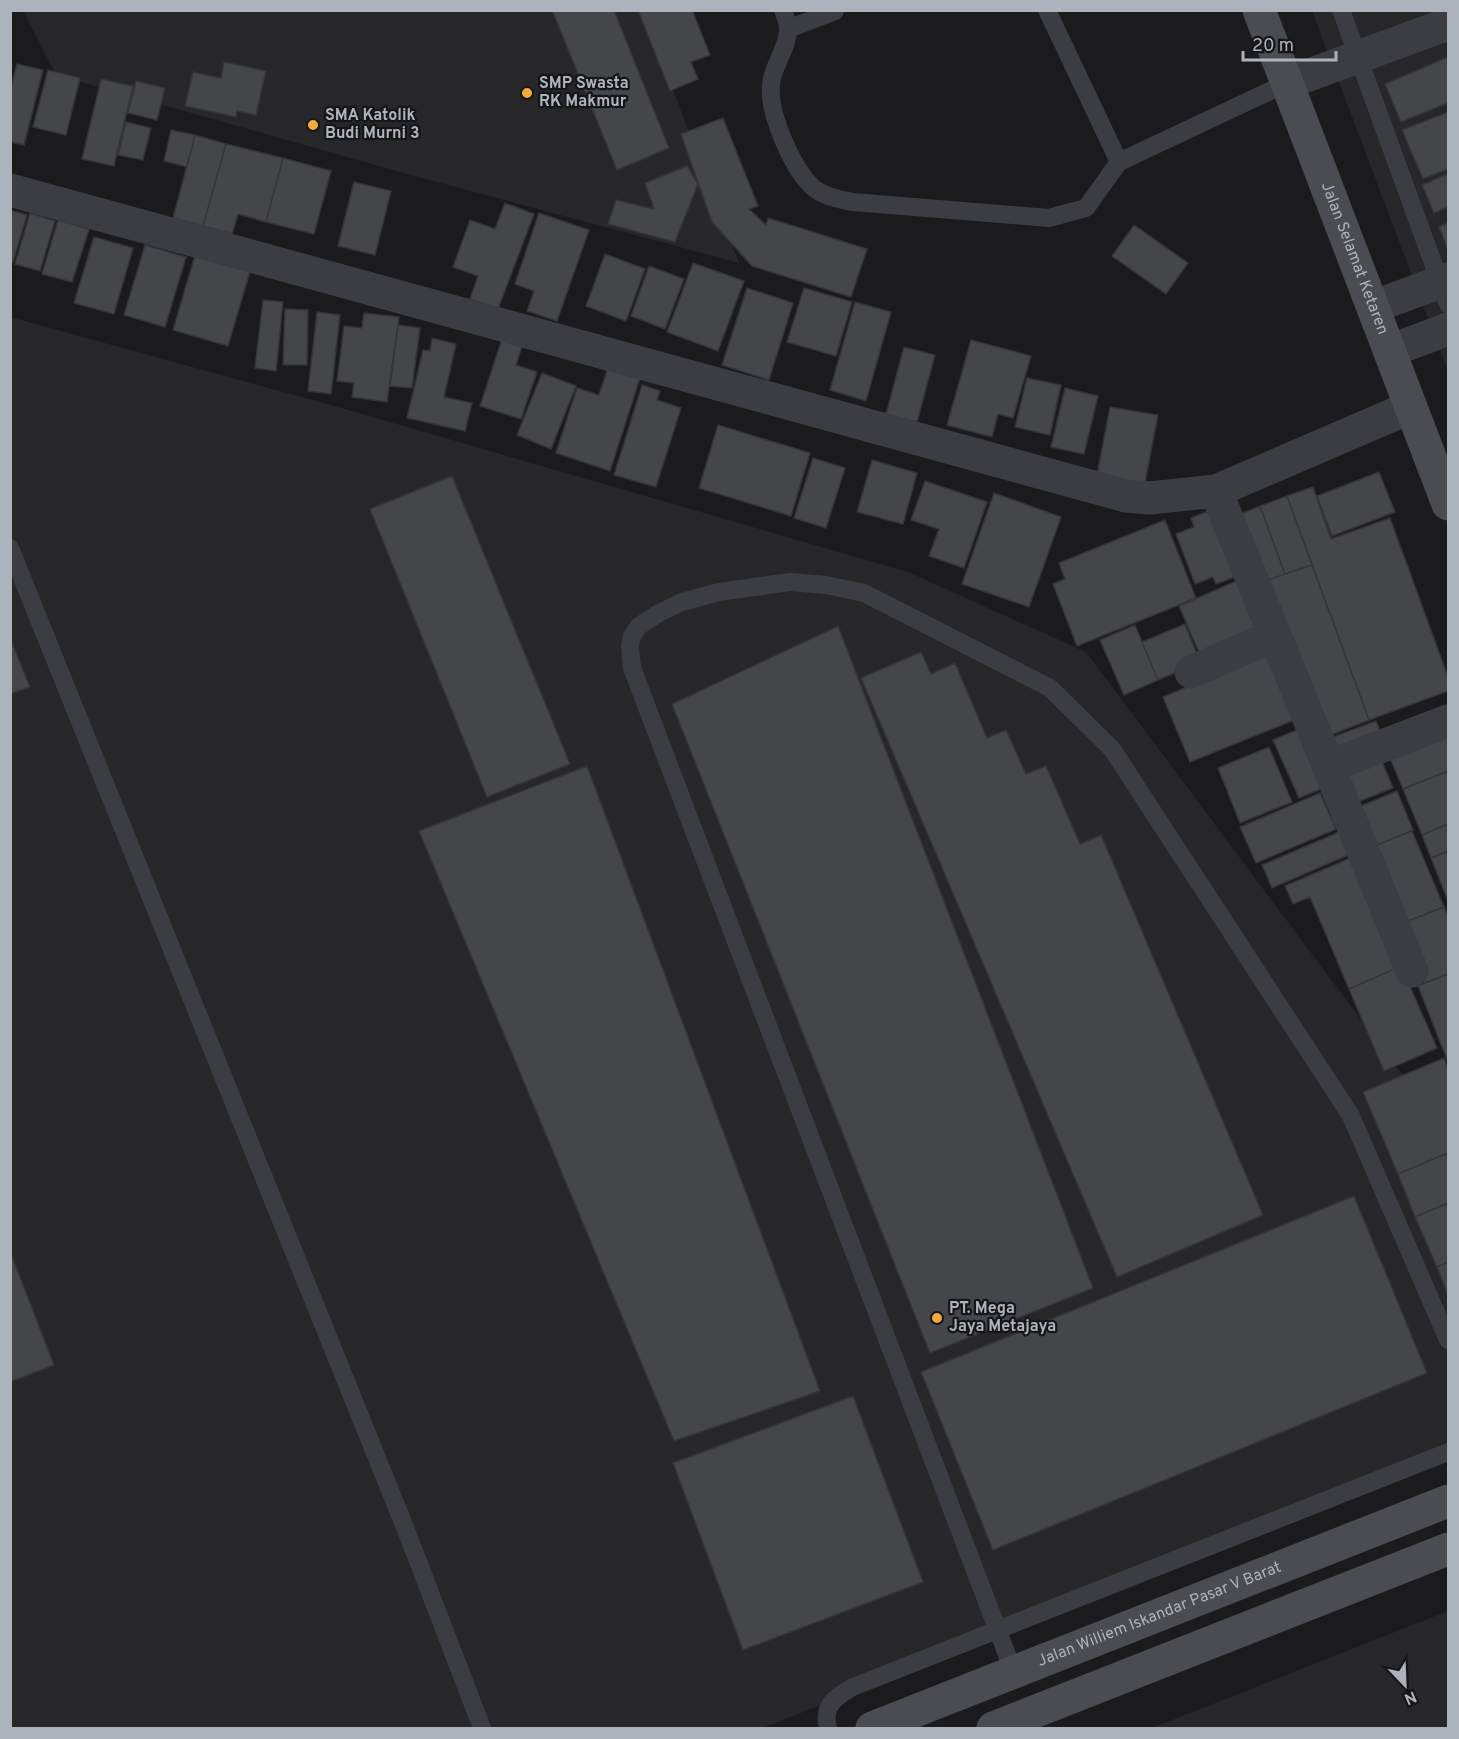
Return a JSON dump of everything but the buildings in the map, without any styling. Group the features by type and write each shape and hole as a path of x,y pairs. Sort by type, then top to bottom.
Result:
{"street":[{"name":"Jalan Selamat Ketaren","path":"1259,10 1449,504"},
{"path":"1287,83 1449,24"},
{"path":"10,190 1126,496 1150,498 1216,491 1412,407"},
{"path":"1373,307 1446,288"},
{"path":"1390,351 1449,329"},
{"path":"1216,491 1412,971"},
{"path":"1191,672 1275,635"},
{"path":"1330,766 1449,721"},
{"name":"Jalan Williem Iskandar Pasar V Barat","path":"872,1728 1449,1501"},
{"path":"993,1728 1449,1550"},
{"path":"1014,1672 1030,1714"}],"lane":[{"path":"783,10 788,29 771,86 776,119 790,155 800,172 815,188 833,199 1049,218 1086,208 1119,162 1287,83"},
{"path":"1047,10 1119,162"},
{"path":"1341,10 1446,288"},
{"path":"788,29 835,11"},
{"path":"10,548 402,1519 482,1728"},
{"path":"1014,1672 632,668 630,646 632,636 639,626 682,602 719,592 790,582 826,585 864,593 1050,688 1084,718 1112,749 1351,1116 1449,1340"},
{"path":"828,1728 825,1716 835,1697 853,1687 997,1628 1449,1452"}],"shaded area":[{"name":"SMP Swasta RK Makmur","path":"23,11 643,11 739,263 411,175 56,75"},
{"path":"1312,11 1448,11 1448,371"},
{"path":"10,317 331,405 908,572 1086,652 1448,1136 1448,1461 762,1728 11,1728"},
{"path":"1448,1611 1448,1728 1152,1728"}],"place":[{"name":"SMP Swasta RK Makmur","path":"527,93"},
{"name":"SMA Katolik Budi Murni 3","path":"313,125"},
{"name":"PT. Mega Jaya Metajaya","path":"937,1318"}]}
